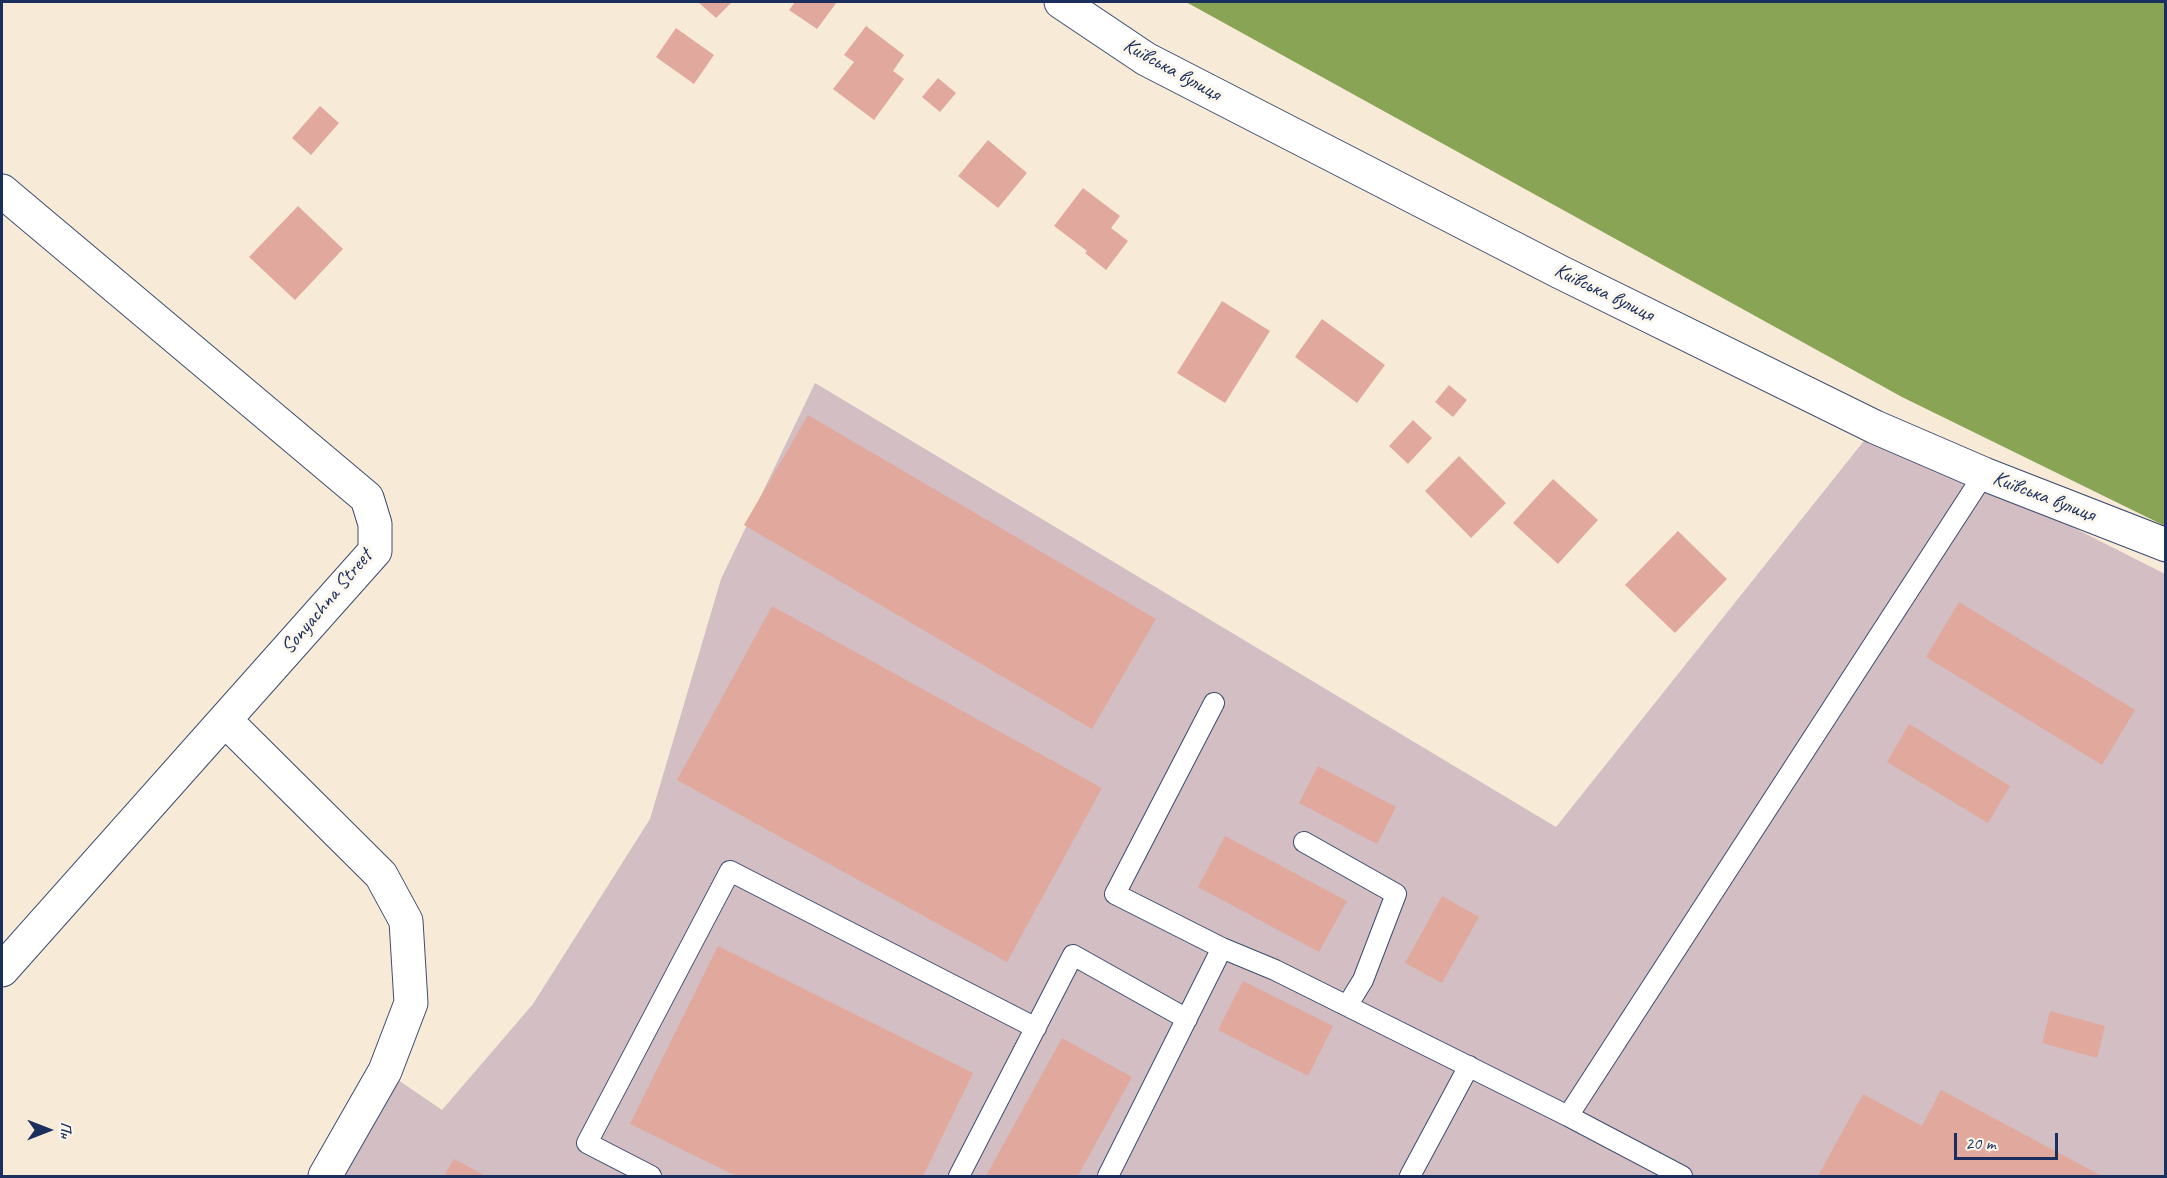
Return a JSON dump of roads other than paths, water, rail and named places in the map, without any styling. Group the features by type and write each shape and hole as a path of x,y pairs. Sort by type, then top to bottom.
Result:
{"street":[{"name":"Київська вулиця","path":"1061,2 1146,59 1507,244 1875,427 1984,474 2166,545"},
{"name":"Sonyachna Street","path":"2,191 367,498 375,524 375,551 2,969"},
{"path":"225,720 381,875 406,921 411,1003 385,1071 325,1176"}],"lane":[{"path":"1568,1116 1984,474"},
{"path":"1214,702 1114,894 1222,948 1275,970 1568,1116 1682,1176"},
{"path":"1304,842 1396,894 1363,980 1347,1006"},
{"path":"651,1176 587,1143 730,871 1036,1028"},
{"path":"1108,1176 1222,948"},
{"path":"959,1176 1073,955 1187,1019"},
{"path":"1410,1176 1468,1066"}]}
